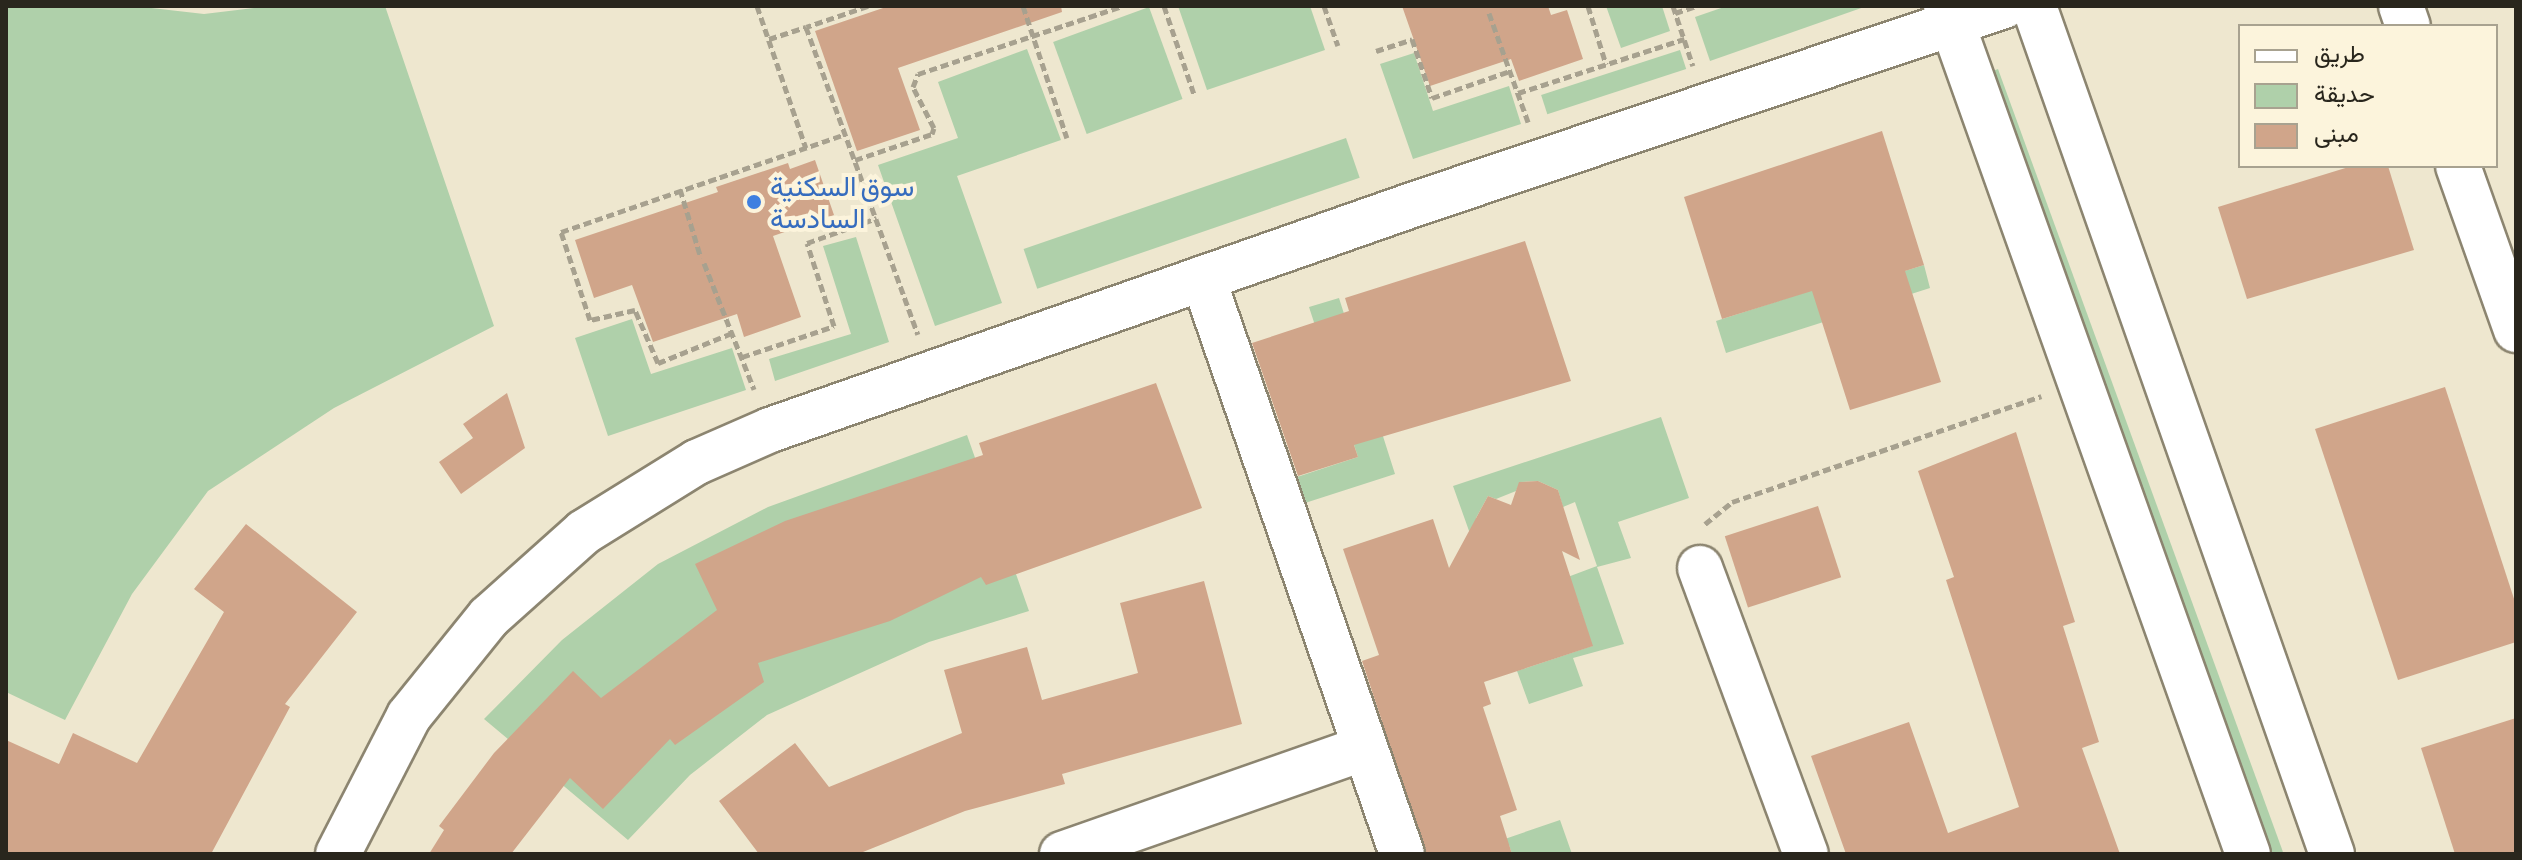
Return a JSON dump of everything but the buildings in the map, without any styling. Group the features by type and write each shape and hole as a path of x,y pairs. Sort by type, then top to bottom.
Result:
{"street":[{"path":"338,854 409,716 489,617 535,572 637,496 770,430 1948,14 2004,6"},
{"path":"2034,6 2332,854"},
{"path":"1948,14 2248,854"},
{"path":"2459,168 2516,330"},
{"path":"1203,278 1402,854"},
{"path":"1700,568 1806,854"},
{"path":"1062,854 1365,748"}],"path":[{"path":"758,6 806,148"},
{"path":"769,39 868,6"},
{"path":"1023,6 1067,138"},
{"path":"855,160 934,131 913,87 918,74 1122,6"},
{"path":"1164,6 1194,94"},
{"path":"1324,6 1338,46"},
{"path":"1588,6 1606,64"},
{"path":"1693,67 1674,9 1696,6"},
{"path":"1489,13 1528,122"},
{"path":"806,27 932,373"},
{"path":"1376,51 1412,39 1432,98 1510,71"},
{"path":"1518,93 1684,39"},
{"path":"732,333 663,363 654,359 635,310 590,320 561,232 846,134"},
{"path":"680,189 702,261 770,430"},
{"path":"742,357 834,326 807,243 877,218"},
{"path":"1700,568 1698,542 1719,508 2079,382"}],"green space":[{"path":"6,6 134,6 204,14 271,6 385,6 494,326 334,408 208,491 132,594 65,720 6,692"},
{"path":"1178,6 1310,6 1325,50 1207,90"},
{"path":"1606,6 1662,6 1670,31 1621,48"},
{"path":"1727,6 1867,6 1710,61 1695,17"},
{"path":"1149,7 1183,99 1087,134 1053,42"},
{"path":"1027,49 1061,140 957,176 1002,303 935,326 878,165 958,138 938,82"},
{"path":"1680,50 1686,69 1547,114 1541,95"},
{"path":"1414,53 1433,111 1509,86 1521,124 1413,159 1380,64"},
{"path":"1998,69 2283,852 2258,854 1975,77"},
{"path":"1346,138 1360,178 1037,289 1024,249"},
{"path":"856,237 889,342 775,381 769,359 851,334 823,246"},
{"path":"1924,265 1930,288 1726,353 1716,321 1828,285 1840,291"},
{"path":"1339,298 1395,474 1305,503 1297,477 1358,457 1309,307"},
{"path":"632,319 651,374 732,348 746,390 608,436 575,338"},
{"path":"1661,417 1689,498 1618,522 1631,558 1597,567 1624,644 1573,658 1583,686 1529,704 1517,671 1592,646 1578,601 1494,601 1453,486","holes":["1538,481 1558,490 1563,507 1575,502 1597,566 1565,578 1486,548 1476,518 1488,496 1496,499 1516,491 1520,482"]},
{"path":"967,435 1029,611 929,642 767,715 690,775 628,840 484,719 562,640 658,564 768,507"},
{"path":"1560,820 1572,854 1512,854 1509,845 1461,854"}],"place":[{"name":"سوق السكنية السادسة","path":"754,202"}]}
